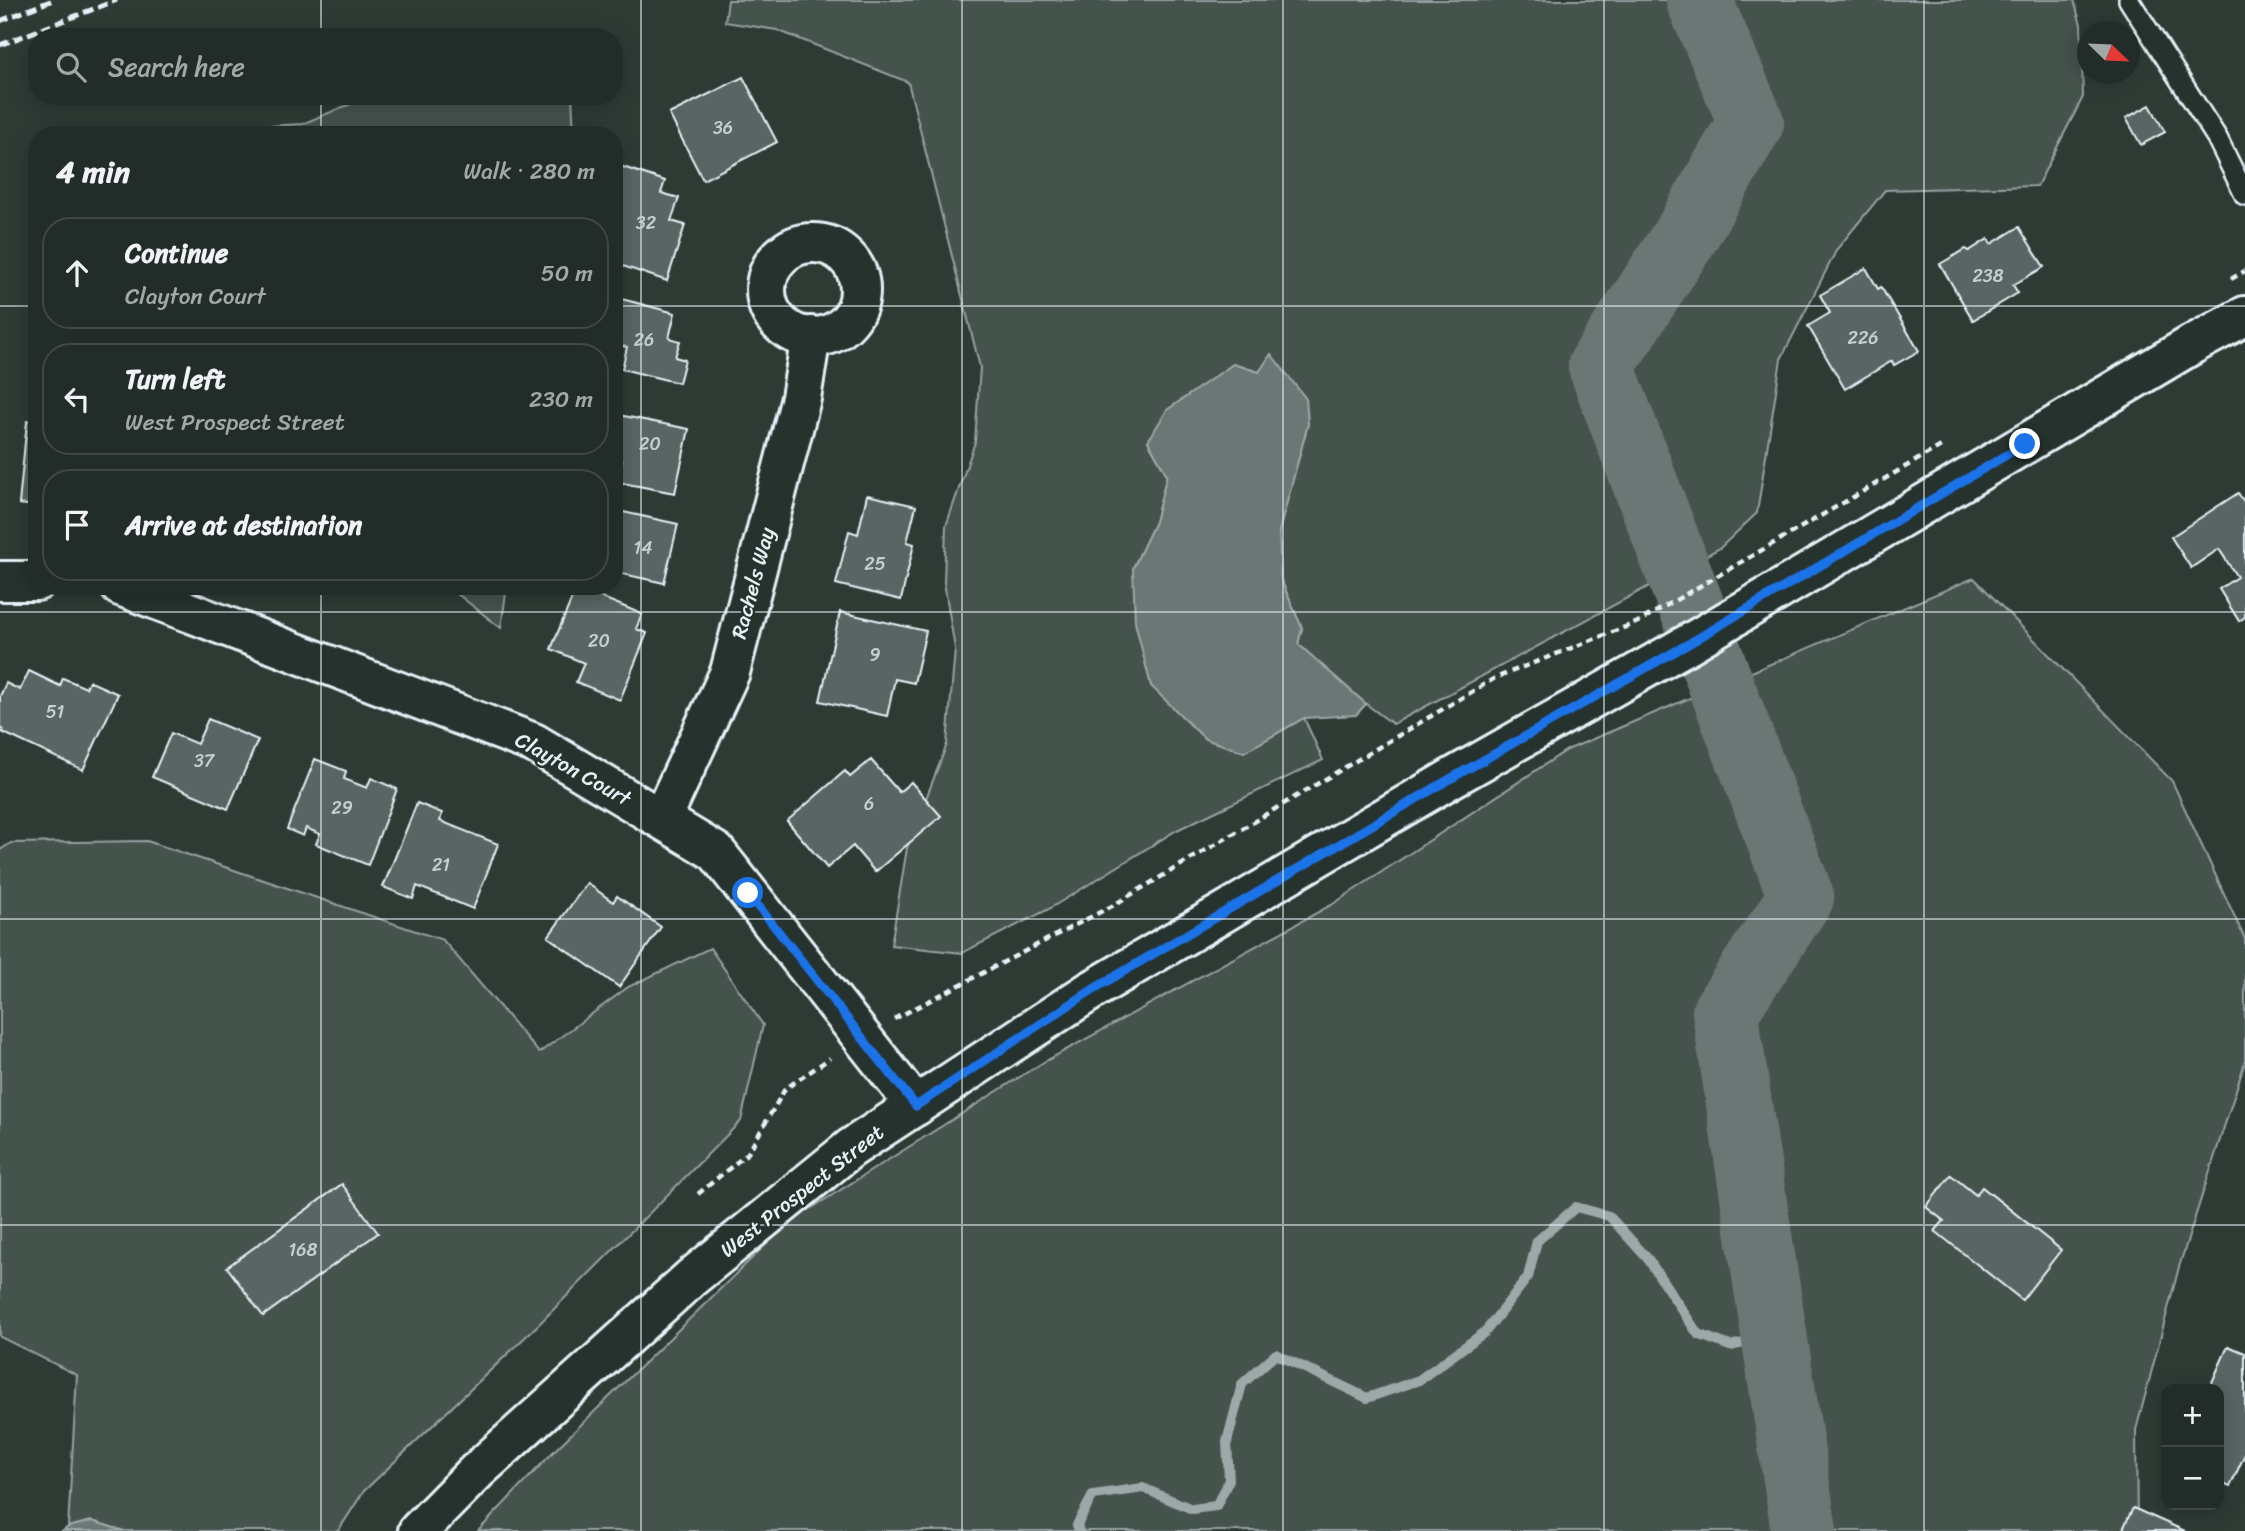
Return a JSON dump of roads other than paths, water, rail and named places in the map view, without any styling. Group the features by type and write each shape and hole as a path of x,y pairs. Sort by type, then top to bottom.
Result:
{"street":[{"name":"West Prospect Street","path":"418,1531 477,1471 691,1278 851,1149 1092,990 1450,779 1690,643 2169,358 2245,316"},
{"name":"Rachels Way","path":"662,818 730,672 801,398 811,336"},
{"path":"0,581 28,581"},
{"name":"Clayton Court","path":"144,595 534,743 716,852 916,1106"}],"lane":[{"path":"2129,0 2217,138 2245,195"}],"waterway":[{"path":"1699,0 1751,122 1687,233 1601,366 1801,897 1725,1012 1804,1531"},
{"path":"1079,1531 1077,1525 1093,1495 1143,1488 1192,1509 1216,1506 1229,1480 1227,1442 1242,1384 1276,1354 1367,1398 1419,1380 1485,1332 1528,1277 1537,1241 1576,1207 1609,1216 1648,1259 1698,1334 1730,1346 1757,1340 1774,1332"}],"railway":[{"path":"0,21 53,0"},
{"path":"44,28 117,0"},
{"path":"0,45 28,34"}]}
